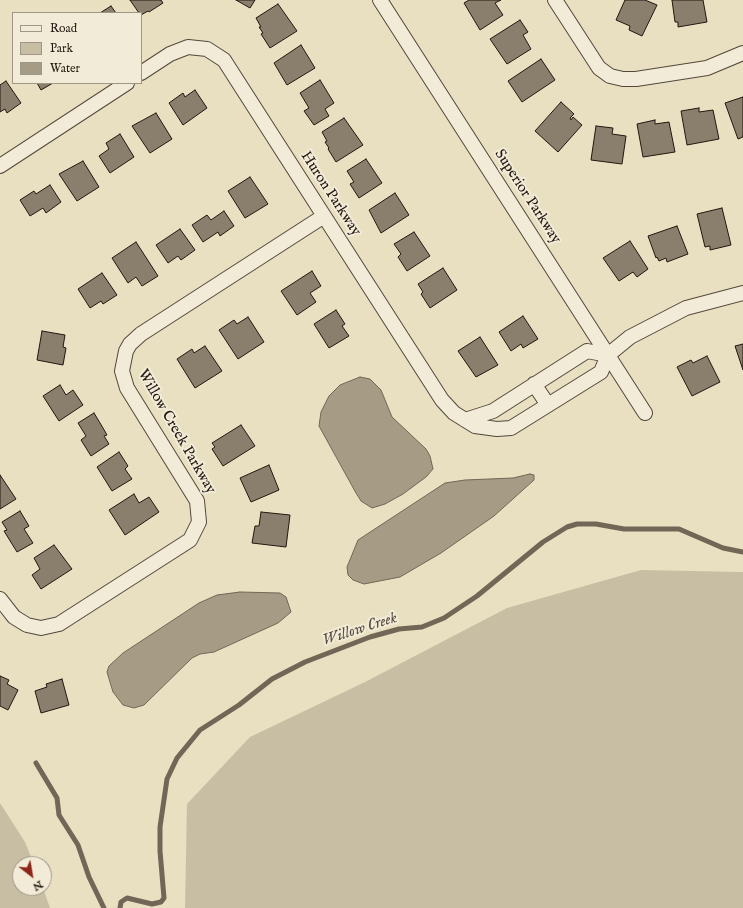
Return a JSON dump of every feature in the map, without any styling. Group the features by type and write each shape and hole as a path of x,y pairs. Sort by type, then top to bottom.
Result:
{"street":[{"name":"Superior Parkway","path":"380,0 645,413"},
{"path":"555,0 599,68 610,76 623,79 636,79 707,68 743,53"},
{"name":"Huron Parkway","path":"142,73 170,54 188,47 201,47 219,56 232,71 442,400 454,413 482,428 511,428 601,372 608,355 630,337 667,316 707,301 743,293"},
{"path":"0,166 125,84"},
{"name":"Willow Creek Parkway","path":"0,599 14,617 33,627 50,627 59,624 185,544 197,529 200,515 197,501 124,381 122,362 130,344 141,334 324,216"},
{"path":"465,420 493,411 587,351 608,355"},
{"path":"534,384 548,405"}],"green space":[{"path":"641,570 743,572 743,908 185,908 187,804 250,737 365,682 507,608"},
{"path":"0,803 25,842 31,856 12,856 12,896 46,896 50,908 0,908"}],"water":[{"path":"360,377 370,379 381,390 392,417 426,449 430,456 433,469 426,477 403,494 385,504 372,508 361,501 319,426 321,412 329,396 340,385"},
{"path":"530,474 534,475 534,480 494,516 441,553 400,577 364,584 353,580 348,575 347,567 358,540 445,483 465,480 513,478"},
{"path":"240,592 280,593 286,597 291,612 278,623 214,652 200,654 192,658 144,705 134,708 123,705 113,692 107,672 109,666 123,653 199,603 217,595"}],"building":[{"path":"130,0 161,0 163,3 149,12 148,11 142,14 142,12 138,12"},
{"path":"236,0 255,0 250,8"},
{"path":"469,0 501,0 495,3 503,15 480,30 464,3"},
{"path":"625,0 645,0 657,5 642,36 629,30 630,26 616,20"},
{"path":"672,0 703,0 707,22 678,27 678,22 675,22"},
{"path":"278,4 297,31 270,48 261,34 263,33 256,18"},
{"path":"111,6 115,12 102,12"},
{"path":"520,20 528,32 523,35 531,49 507,64 490,39"},
{"path":"301,45 315,68 287,85 274,63"},
{"path":"541,59 555,80 522,102 508,81"},
{"path":"320,80 334,103 325,109 329,116 314,125 304,111 309,108 300,93"},
{"path":"6,81 21,103 7,113 5,109 0,112 0,85"},
{"path":"38,84 51,84 41,90"},
{"path":"195,90 207,108 183,125 169,103 183,93 185,97"},
{"path":"743,97 743,137 738,139 725,103"},
{"path":"561,102 574,114 570,118 571,120 573,117 582,125 558,152 535,131"},
{"path":"699,108 699,112 713,110 719,139 687,145 681,111"},
{"path":"156,113 172,139 150,153 132,126"},
{"path":"344,118 363,145 336,162 328,149 329,148 325,142 327,141 322,132"},
{"path":"655,120 655,124 669,122 675,152 643,157 637,124"},
{"path":"596,126 613,128 612,134 626,136 622,164 591,160"},
{"path":"120,134 134,157 110,173 99,156 109,149 106,143"},
{"path":"366,159 382,183 359,198 350,184 354,182 347,171"},
{"path":"83,161 99,187 77,201 59,174"},
{"path":"250,177 268,204 245,218 228,191"},
{"path":"50,185 61,202 46,213 43,208 30,216 20,200 34,191 36,194"},
{"path":"395,193 409,215 381,233 369,210"},
{"path":"722,208 731,245 710,250 710,246 705,247 697,214"},
{"path":"224,211 234,226 220,236 218,232 203,242 192,225 207,215 211,220"},
{"path":"677,226 688,254 667,262 666,258 659,261 657,257 656,258 648,236"},
{"path":"180,229 195,250 181,260 178,256 168,263 156,245"},
{"path":"414,232 430,256 407,271 398,257 401,254 394,244"},
{"path":"630,241 648,269 637,277 633,272 619,281 603,258"},
{"path":"136,242 158,276 142,286 136,277 128,283 112,258"},
{"path":"443,268 457,290 430,308 421,294 423,292 418,284"},
{"path":"312,271 321,286 310,293 316,302 297,315 281,291"},
{"path":"102,273 117,295 103,304 101,301 90,308 78,289"},
{"path":"336,310 345,324 342,326 349,336 329,348 314,324"},
{"path":"523,316 538,339 523,348 521,344 511,351 499,332"},
{"path":"248,317 264,342 238,359 219,330 234,320 237,324"},
{"path":"42,331 65,335 63,347 66,348 63,365 37,360"},
{"path":"480,337 498,365 476,377 458,351"},
{"path":"743,344 743,370 735,346"},
{"path":"205,346 222,371 195,388 177,359 192,349 194,353"},
{"path":"707,356 720,382 692,396 677,367 691,360 693,363"},
{"path":"60,385 66,395 73,390 83,405 59,421 43,396"},
{"path":"94,413 107,435 104,436 109,444 91,456 81,440 86,436 78,423"},
{"path":"241,425 255,446 223,466 212,449 215,447 212,443"},
{"path":"119,452 128,466 125,469 132,479 112,491 97,467"},
{"path":"269,465 279,490 251,502 240,478"},
{"path":"0,475 16,499 0,509"},
{"path":"134,494 139,503 149,497 159,512 125,535 109,510"},
{"path":"20,511 29,526 24,529 33,543 17,552 4,531 7,530 2,522"},
{"path":"261,512 290,515 286,547 252,543 255,526 259,526"},
{"path":"54,545 72,569 41,589 32,575 40,569 34,558"},
{"path":"0,676 9,680 7,684 18,690 8,710 0,706"},
{"path":"62,679 69,705 41,713 35,691 47,687 46,684"}],"waterway":[{"name":"Willow Creek","path":"120,908 121,902 127,898 152,904 161,902 164,898 160,851 160,827 167,779 177,758 200,730 239,705 272,679 305,662 370,637 399,629 422,627 444,618 477,596 543,542 567,527 577,524 596,524 624,529 679,529 723,548 743,552"},
{"path":"36,763 57,798 59,815 78,845 89,877 104,908"}]}
